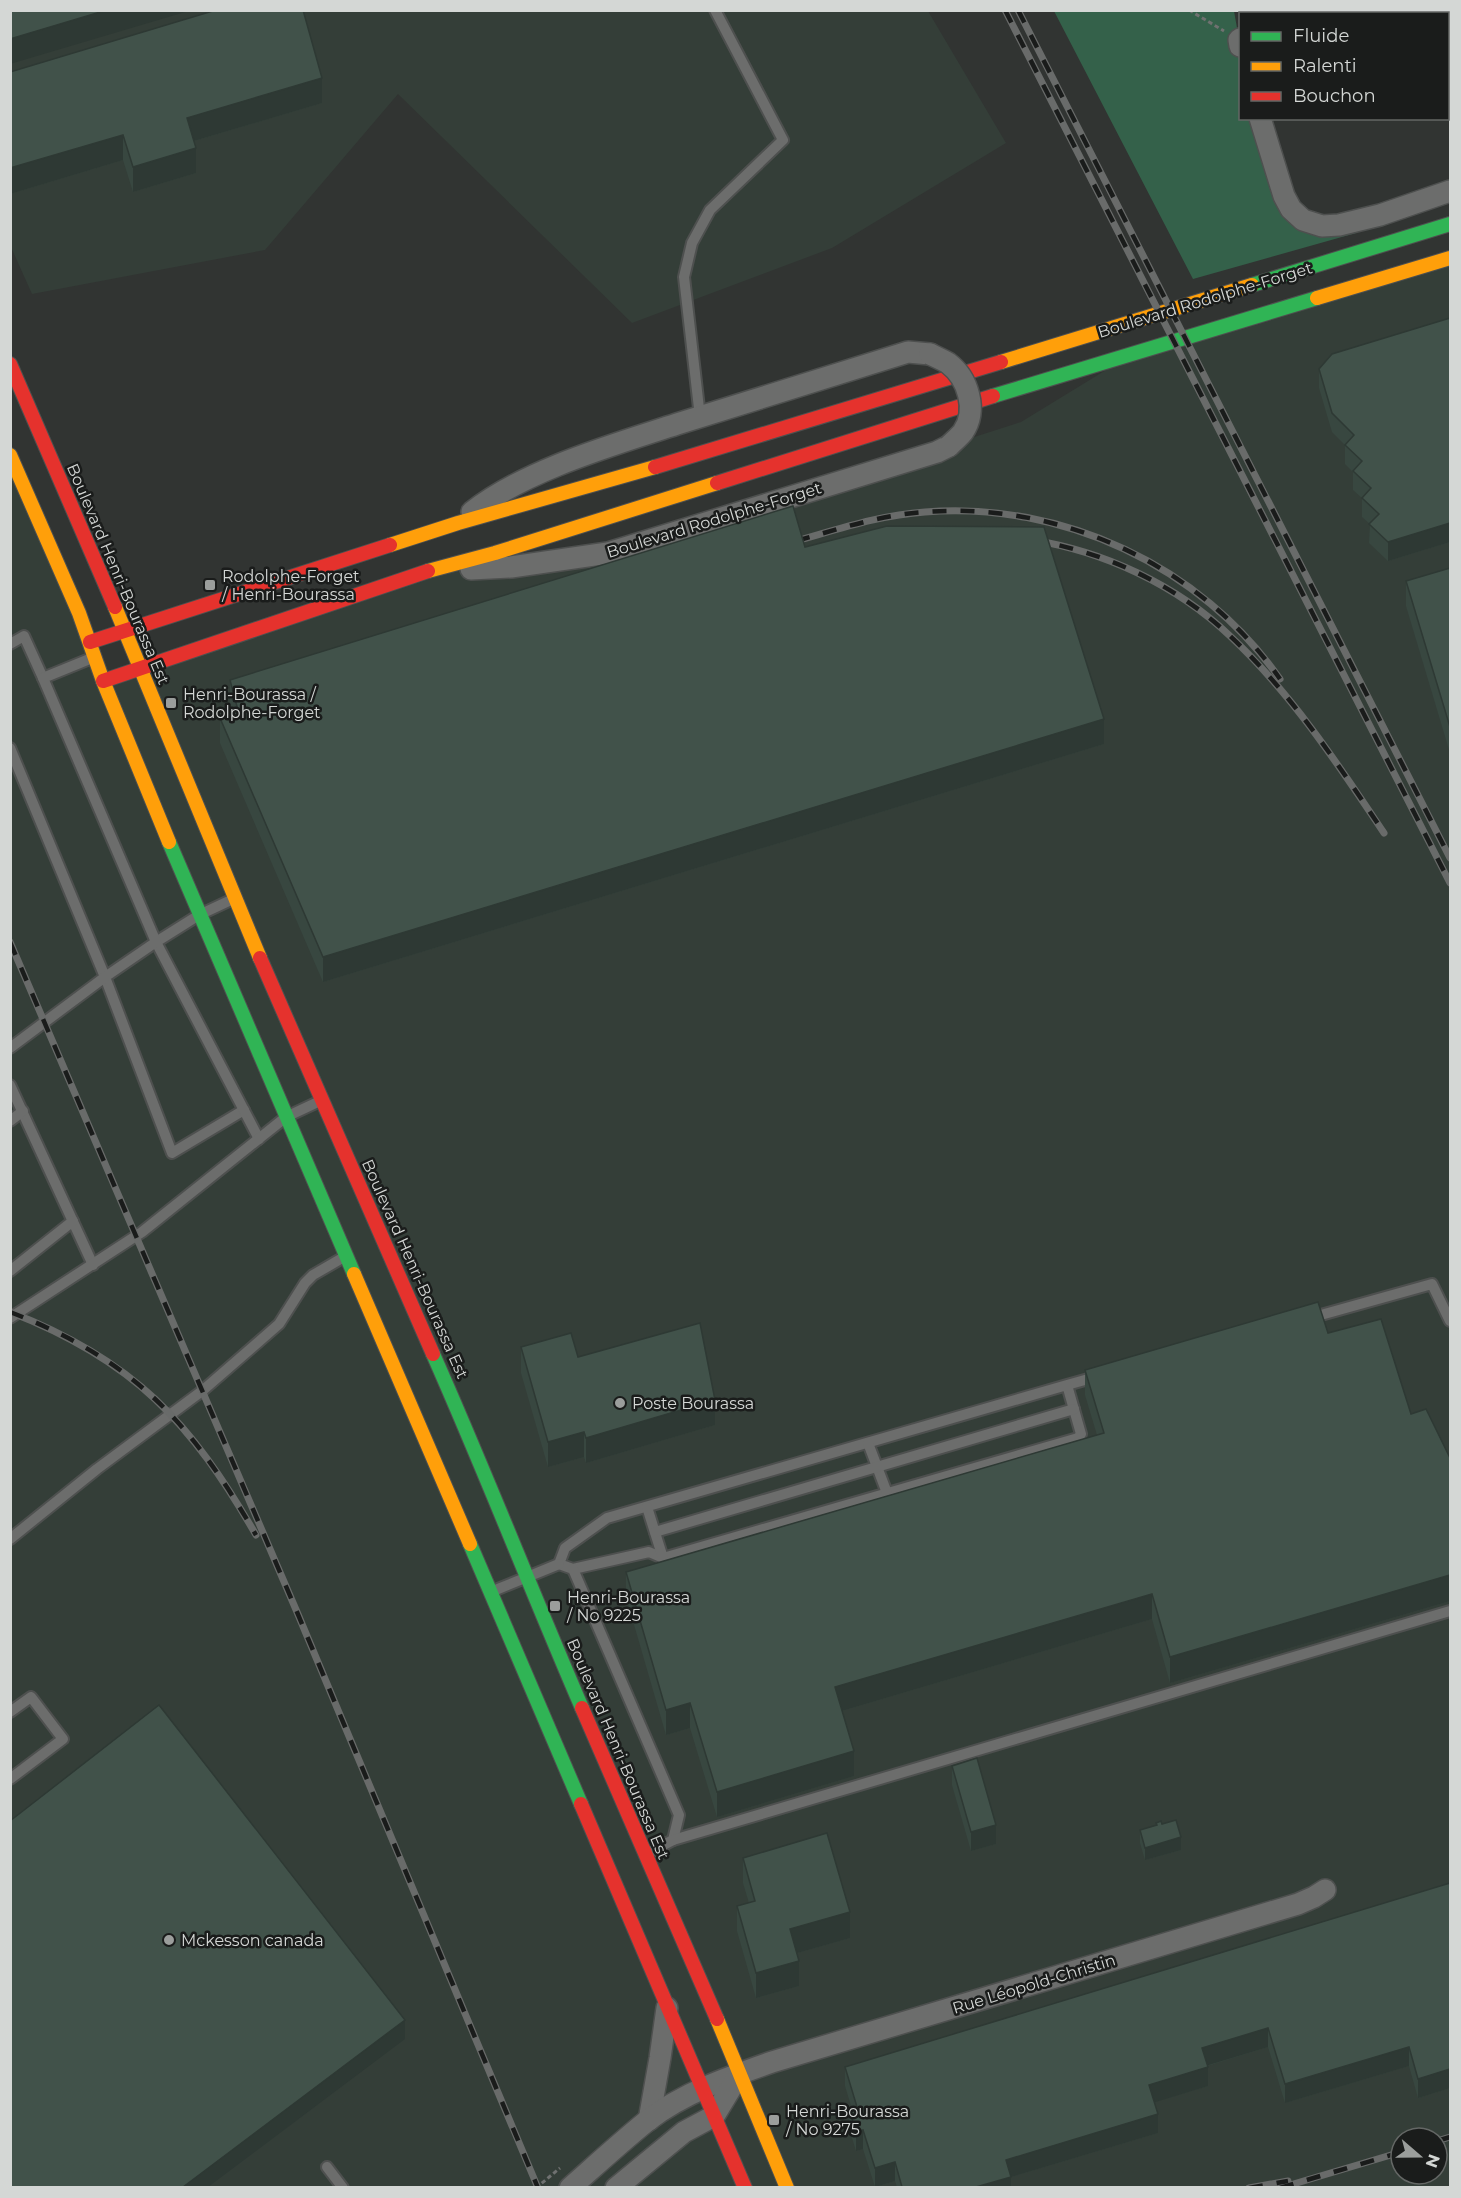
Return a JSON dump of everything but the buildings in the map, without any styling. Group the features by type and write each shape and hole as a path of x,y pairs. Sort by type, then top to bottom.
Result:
{"main road":[{"name":"Boulevard Rodolphe-Forget","path":"90,642 458,524 704,453 1450,224"},
{"name":"Boulevard Rodolphe-Forget","path":"103,681 425,572 507,550 1071,372 1450,258"},
{"name":"Boulevard Henri-Bourassa Est","path":"10,364 125,631 234,899 472,1442 525,1576 646,1854 730,2083 788,2187"},
{"path":"10,455 80,613 103,681 199,915 347,1255 745,2187"}],"street":[{"path":"1261,120 1284,196 1291,210 1303,220 1322,226 1339,225 1380,215 1450,191"},
{"name":"Boulevard Rodolphe-Forget","path":"425,572 511,567 608,553 937,452 949,446 964,431 970,414 970,395 962,378 948,363 930,354 908,352 597,450 536,475 478,507 458,524"},
{"name":"Rue Léopold-Christin","path":"570,2187 649,2120 702,2088 730,2083 772,2062 1298,1904 1325,1890"},
{"path":"649,2120 667,2007"},
{"path":"616,2187 684,2132 714,2116 730,2083"}],"lane":[{"path":"700,417 684,277 692,243 710,210 783,140 715,10"},
{"path":"10,644 24,636 156,942 258,1139"},
{"path":"43,678 95,656"},
{"path":"10,748 105,977 172,1153 244,1110"},
{"path":"10,1048 156,942 199,915 234,899"},
{"path":"10,1085 93,1265"},
{"path":"10,1318 142,1232 286,1117 323,1100"},
{"path":"10,1120 23,1111"},
{"path":"10,1271 73,1221"},
{"path":"10,1539 97,1469 202,1391 279,1324 305,1283 313,1275 347,1255"},
{"path":"1296,1322 1432,1284 1450,1321"},
{"path":"559,1564 565,1548 607,1518 1113,1372"},
{"path":"490,1592 559,1564 573,1569 649,1552 663,1558 1078,1438 1081,1434 1067,1385"},
{"path":"655,1532 1074,1409"},
{"path":"868,1443 887,1493"},
{"path":"647,1507 663,1558"},
{"path":"573,1569 680,1815 674,1840"},
{"path":"646,1854 674,1840 1450,1611"},
{"path":"10,1712 31,1697 63,1739 10,1779"},
{"path":"327,2167 343,2187"}],"path":[{"path":"1189,10 1239,41"}],"shaded area":[{"path":"10,11 928,11 1006,143 832,248 632,323 398,94 265,250 32,294 11,247"},
{"path":"1450,251 1450,2187 11,2187 10,468 103,680 425,572 637,545 1021,422 1124,359"}],"green space":[{"path":"1054,11 1234,11 1239,39 1239,120 1262,120 1303,220 1354,219 1356,233 1193,279"}],"railway":[{"path":"1005,10 1450,883"},
{"path":"1018,10 1450,858"},
{"path":"796,541 876,519 925,512 976,511 1027,518 1077,530 1124,549 1169,574 1210,604 1248,639 1280,679"},
{"path":"1032,540 1085,552 1138,573 1187,601 1209,618 1252,658 1293,705 1331,755 1384,833"},
{"path":"10,942 297,1612 538,2188"},
{"path":"10,1312 92,1351 155,1399 208,1459 256,1535"},
{"path":"1280,2188 1389,2156"},
{"path":"1249,2188 1288,2181"}],"traffic: fast":[{"path":"1252,285 1450,224"},
{"path":"993,396 1317,298"},
{"path":"169,842 354,1274"},
{"path":"433,1354 582,1708"},
{"path":"470,1544 581,1804"}],"traffic: slow":[{"path":"1317,298 1450,258"},
{"path":"1001,362 1252,285"},
{"path":"10,455 79,613 103,681 169,842"},
{"path":"390,545 458,523 655,467"},
{"path":"428,571 495,553 717,483"},
{"path":"115,607 260,958"},
{"path":"354,1274 470,1544"},
{"path":"717,2019 787,2188"}],"traffic: jam":[{"path":"655,467 1001,362"},
{"path":"10,364 115,607"},
{"path":"717,483 993,396"},
{"path":"90,642 390,545"},
{"path":"103,681 428,571"},
{"path":"260,958 433,1354"},
{"path":"582,1708 717,2019"},
{"path":"581,1804 745,2188"}],"place":[{"name":"Rodolphe-Forget / Henri-Bourassa","path":"210,585"},
{"name":"Henri-Bourassa / Rodolphe-Forget","path":"171,703"},
{"name":"Poste Bourassa","path":"620,1403"},
{"name":"Henri-Bourassa / No 9225","path":"555,1606"},
{"name":"Mckesson canada","path":"169,1940"},
{"name":"Henri-Bourassa / No 9275","path":"774,2120"}]}
